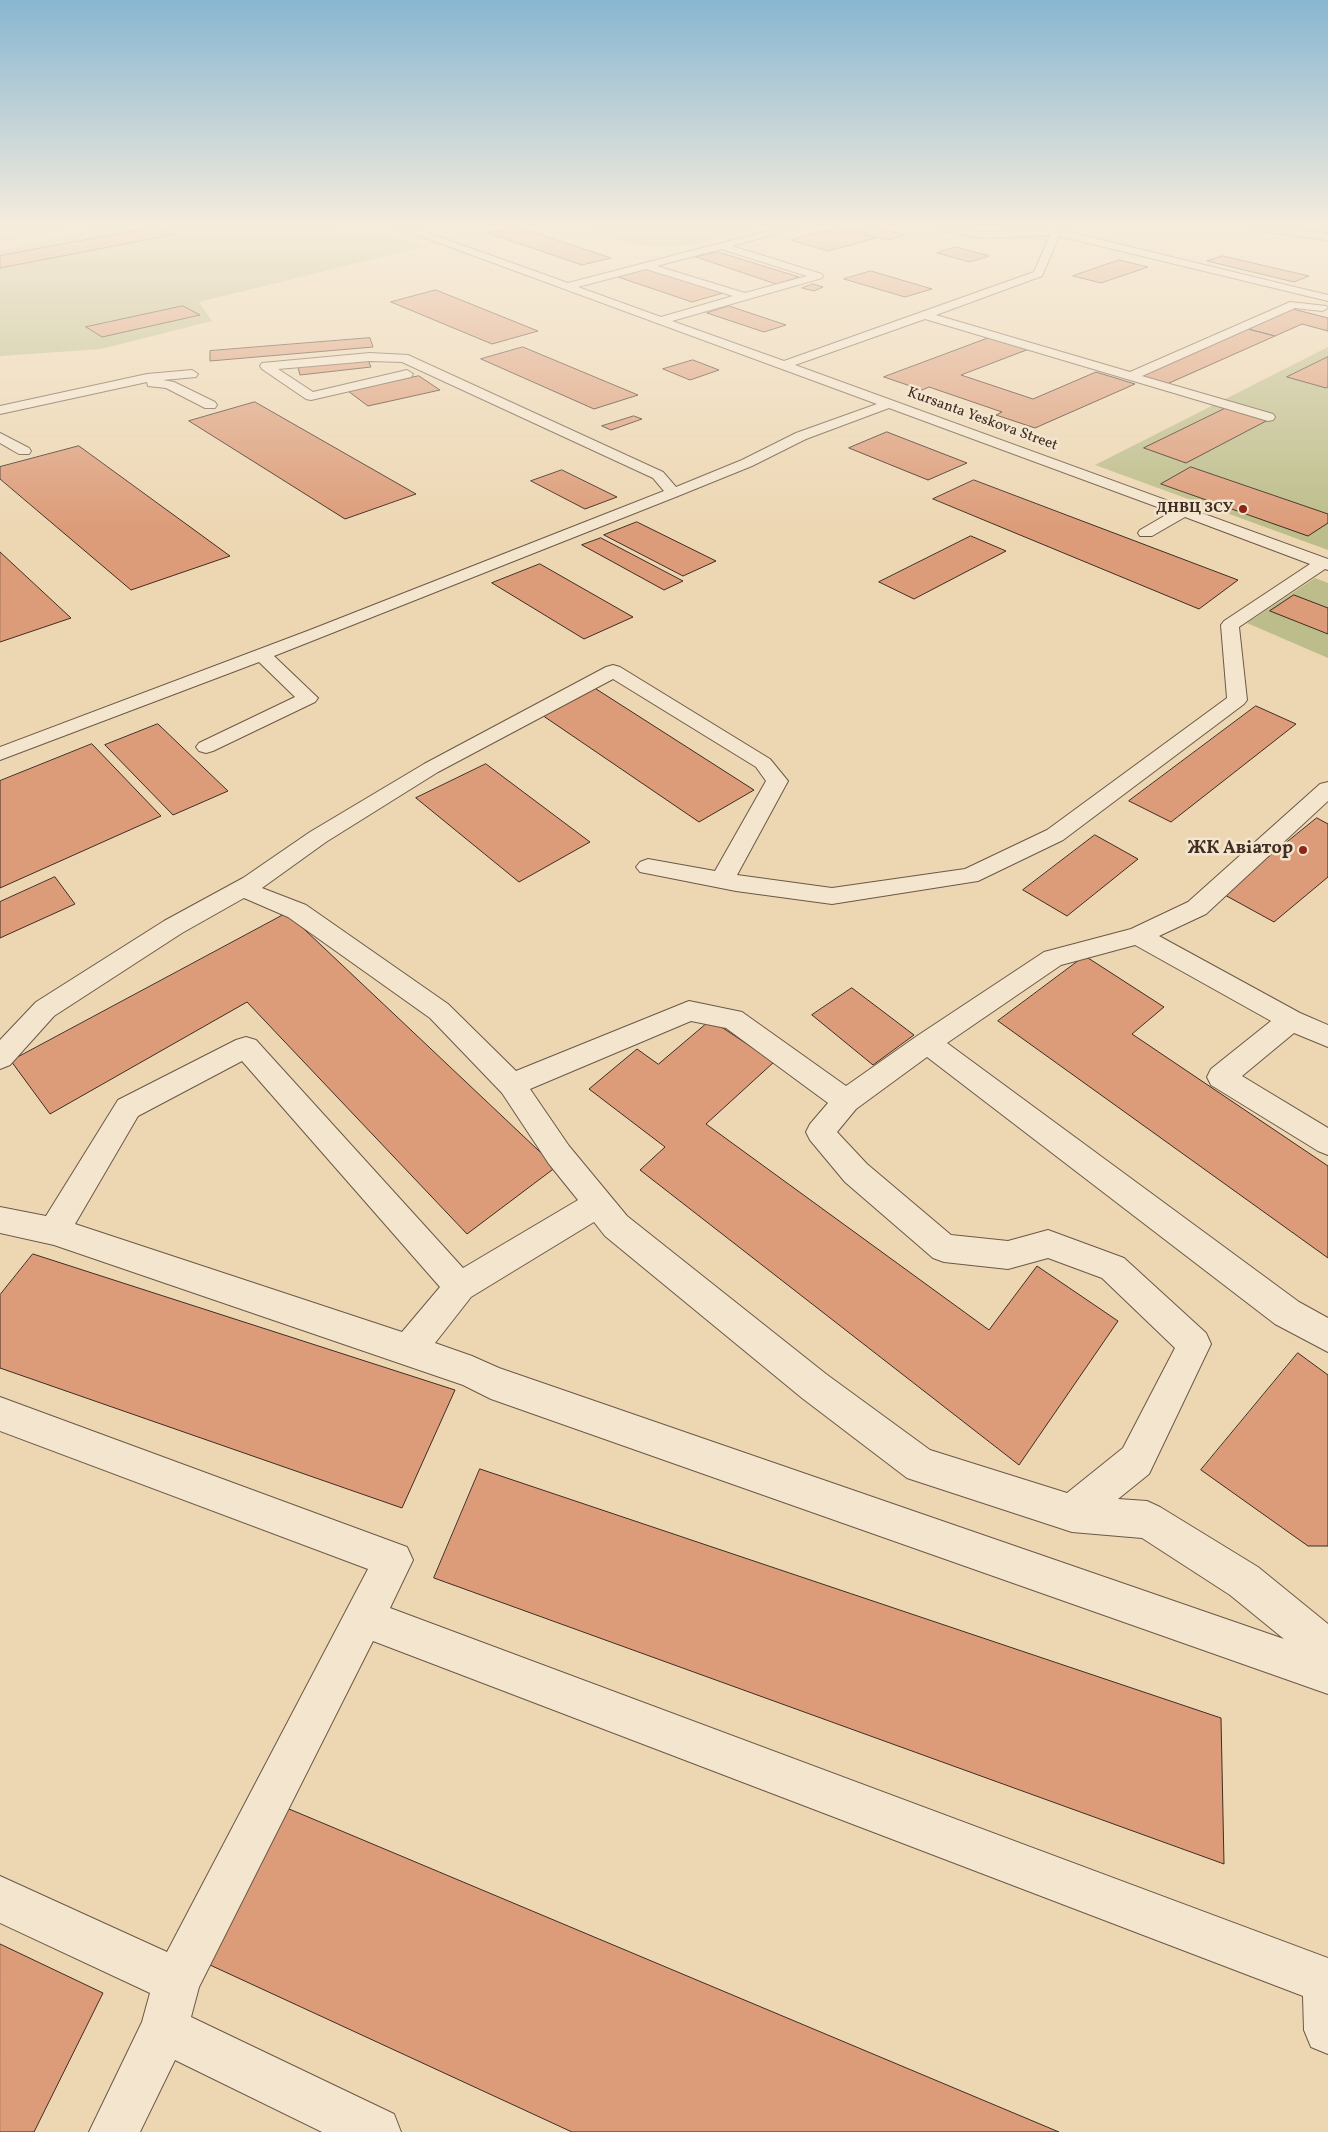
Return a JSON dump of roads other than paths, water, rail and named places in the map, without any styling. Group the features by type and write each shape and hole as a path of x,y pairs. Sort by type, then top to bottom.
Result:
{"street":[{"name":"Kursanta Yeskova Street","path":"678,327 1326,564"},
{"path":"782,366 890,327"},
{"path":"967,327 1268,417"},
{"path":"1132,376 1241,327"},
{"path":"407,374 311,396 266,366 370,357 404,358 658,475 674,494"},
{"path":"0,410 134,381 192,374"},
{"path":"134,381 169,385 210,405"},
{"path":"0,754 262,655 674,494 746,463 801,436 888,404"},
{"path":"0,437 24,452"},
{"path":"1146,533 1184,511"},
{"path":"648,867 723,879 736,883 832,896 970,876 1055,835 1237,700 1230,624 1326,564"},
{"path":"206,747 308,698 262,655"},
{"path":"0,1058 45,1009 173,927 251,884 318,837 431,768 613,671 763,763 777,781 723,879"},
{"path":"1072,1512 1136,1461 1194,1344 1113,1268 1048,1244 1008,1255 944,1248 856,1173 820,1132 846,1101 927,1043 1053,958 1138,936 1197,908 1324,799"},
{"path":"241,888 297,911 439,1011 512,1085 559,1155 616,1226 814,1386 920,1464 1072,1512 1147,1520 1244,1581 1328,1649"},
{"path":"1138,936 1291,1020 1328,1037"},
{"path":"512,1085 689,1011 733,1019 846,1101"},
{"path":"1291,1020 1221,1077 1328,1143"},
{"path":"927,1043 1287,1313 1328,1336"},
{"path":"54,1231 128,1108 246,1047 460,1287"},
{"path":"408,1351 460,1287 598,1204"},
{"path":"0,1220 54,1231 472,1372 501,1385 1328,1674"},
{"path":"0,1414 394,1560 176,1981 164,2029 114,2132"},
{"path":"364,1618 1326,1981 1328,2030"},
{"path":"0,1899 176,1981"},
{"path":"164,2029 376,2132"}],"place":[{"name":"ДНВЦ ЗСУ","path":"1243,509"},
{"name":"ЖК Авіатор","path":"1303,850"}]}
